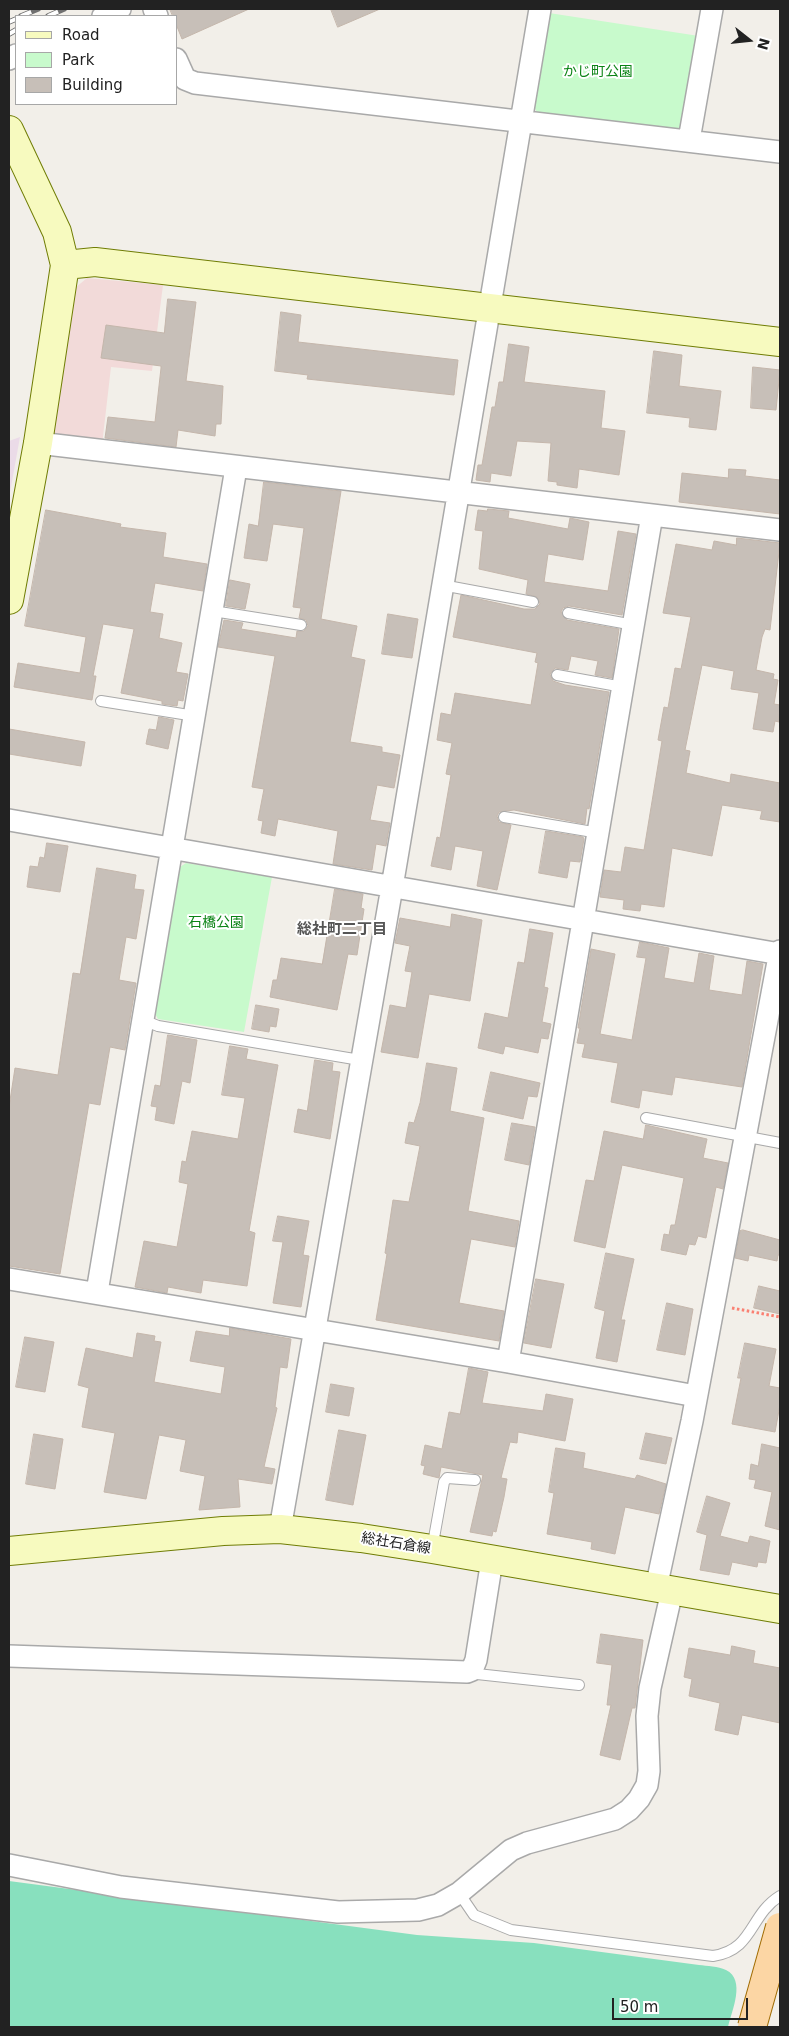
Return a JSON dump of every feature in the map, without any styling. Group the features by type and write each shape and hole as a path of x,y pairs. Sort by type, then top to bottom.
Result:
{"main road":[{"path":"752,2027 780,1927"}],"street":[{"path":"105,15 120,9"},
{"path":"280,1529 360,1060 392,887 540,9"},
{"path":"689,140 712,9"},
{"path":"178,63 185,79 195,83 780,152"},
{"path":"9,130 57,232 65,265 38,443 9,600"},
{"path":"65,265 95,262 489,306 780,342"},
{"path":"38,443 236,468 780,530"},
{"path":"97,1292 236,468"},
{"path":"508,1362 652,515"},
{"path":"9,820 780,952 696,1396 664,1589 647,1716 650,1765 647,1785 640,1799 629,1810 615,1819 527,1843 512,1850 459,1893 438,1905 418,1910 338,1912 121,1888 9,1865"},
{"path":"9,1279 97,1292 696,1396"},
{"name":"総社石倉線","path":"9,1551 223,1531 280,1529 361,1538 432,1549 780,1609"},
{"path":"9,1656 461,1672 472,1670 479,1647 492,1560"}],"lane":[{"path":"442,585 533,602"},
{"path":"213,611 301,625"},
{"path":"568,614 634,625"},
{"path":"557,675 623,687"},
{"path":"101,700 195,716"},
{"path":"504,817 599,833"},
{"path":"143,1020 158,1026 360,1060"},
{"path":"646,1118 780,1143"},
{"path":"432,1549 444,1482 447,1478 475,1480"},
{"path":"472,1670 477,1674 579,1686"},
{"path":"459,1893 474,1915 511,1930 713,1956 727,1954 736,1949 752,1929 760,1913 780,1896"}],"path":[{"path":"714,1304 780,1318"}],"shaded area":[{"path":"87,278 163,285 152,371 111,367 102,445 59,441 51,430 75,288"},
{"path":"20,437 9,498 9,441"}],"green space":[{"name":"かじ町公園","path":"549,13 699,36 682,126 675,131 538,115 534,106"},
{"name":"石橋公園","path":"186,863 272,877 244,1032 158,1019 153,1010 177,869"},
{"path":"9,1881 417,1935 534,1943 716,1967 726,1970 732,1975 735,1981 736,1996 728,2027 9,2027"}],"building":[{"path":"170,9 249,9 182,39 178,29 178,15 173,15"},
{"path":"331,9 380,9 338,27"},
{"path":"168,299 196,302 186,381 223,386 221,424 216,424 215,436 178,430 176,447 105,438 108,417 155,422 161,368 161,366 101,358 106,325 164,333"},
{"path":"281,312 301,315 298,342 458,360 454,395 307,379 308,375 275,371"},
{"path":"509,344 529,347 524,382 605,391 601,428 625,431 619,475 579,469 577,488 557,485 557,482 548,481 551,443 517,441 511,476 491,473 490,482 476,480 478,465 482,465 492,407 495,407 499,382 503,382"},
{"path":"654,351 682,355 679,386 721,391 716,430 689,427 690,418 647,413"},
{"path":"753,367 780,370 776,410 751,408"},
{"path":"729,469 746,470 745,476 780,480 780,514 679,502 682,473 728,478"},
{"path":"264,482 341,491 321,619 357,626 351,657 365,660 350,742 382,747 382,752 400,755 394,788 377,785 370,820 390,823 386,846 376,844 372,870 333,864 338,831 278,819 275,836 261,833 263,821 258,820 264,789 252,787 275,656 218,647 224,620 243,623 241,629 296,638 297,631 304,631 308,626 306,620 299,618 301,608 293,607 304,528 273,524 267,561 244,558 249,524 258,526"},
{"path":"488,509 509,511 508,518 568,529 570,518 589,522 583,560 548,554 544,582 608,591 618,531 636,534 622,615 569,606 563,608 561,612 567,620 619,629 612,678 595,675 598,661 571,656 568,670 555,668 550,674 553,681 565,685 609,692 585,824 514,810 499,812 497,816 499,822 511,825 497,890 477,886 483,851 455,846 451,870 431,866 437,837 440,838 451,775 446,774 452,743 437,740 441,713 451,715 455,693 531,705 538,663 535,662 537,653 453,637 461,595 524,609 535,609 540,604 537,597 526,594 528,580 479,569 483,531 475,530 478,510 487,511"},
{"path":"46,510 121,524 120,527 166,533 163,557 207,564 203,591 155,583 150,612 163,614 159,638 182,643 176,672 188,674 183,701 178,700 177,706 121,693 134,629 103,624 93,676 96,676 92,700 14,687 18,663 80,673 86,637 25,626"},
{"path":"737,538 780,543 770,630 765,629 762,637 756,670 774,674 773,679 778,680 774,704 780,705 779,722 775,721 773,732 753,729 759,693 731,689 734,671 702,665 685,750 690,751 686,773 730,783 731,774 780,783 780,822 760,819 762,811 722,805 712,856 672,848 664,907 641,904 640,911 623,909 624,900 600,897 604,870 621,872 625,847 644,850 662,741 658,740 664,707 668,708 675,668 681,669 691,617 663,613 676,544 712,550 714,541 736,545"},
{"path":"230,580 250,584 245,609 226,606"},
{"path":"388,614 418,619 412,658 382,654"},
{"path":"159,717 174,720 168,749 146,744 149,729 156,730"},
{"path":"9,729 85,742 81,766 9,754"},
{"path":"546,831 583,837 584,839 580,862 570,861 567,878 539,873"},
{"path":"47,843 68,846 60,892 27,887 30,866 38,867 40,857 44,858"},
{"path":"97,868 136,875 134,889 144,890 136,939 126,937 119,980 136,983 125,1050 110,1047 100,1105 89,1103 60,1274 9,1266 9,1107 15,1068 58,1075 73,973 80,974"},
{"path":"335,889 363,894 361,908 364,909 357,955 348,954 337,1010 270,997 273,980 277,980 281,958 322,964"},
{"path":"452,914 482,920 470,1001 429,994 418,1058 381,1052 390,1005 406,1008 412,972 405,971 410,946 395,943 400,918 450,927"},
{"path":"530,929 553,933 544,987 548,988 542,1022 551,1024 548,1039 541,1038 538,1053 505,1046 503,1054 478,1048 485,1013 508,1018 518,962 524,963"},
{"path":"640,942 669,948 664,978 694,983 699,953 714,956 709,990 742,995 747,961 763,964 742,1087 675,1077 672,1095 642,1090 639,1108 611,1102 618,1063 582,1057 585,1044 577,1043 591,949 615,954 600,1034 632,1040 646,958 637,957"},
{"path":"256,1005 279,1009 276,1027 270,1026 269,1032 252,1029"},
{"path":"168,1035 197,1040 190,1083 182,1081 174,1124 155,1120 157,1107 151,1106 155,1085 160,1086"},
{"path":"230,1046 248,1049 246,1059 278,1065 249,1231 255,1233 247,1286 203,1280 201,1293 168,1287 167,1293 135,1287 144,1241 177,1247 188,1184 179,1182 182,1161 186,1162 192,1131 238,1139 245,1098 222,1095"},
{"path":"315,1060 333,1063 332,1071 340,1072 330,1139 294,1132 298,1109 307,1111"},
{"path":"427,1063 457,1068 450,1111 484,1118 468,1211 519,1221 515,1247 471,1239 459,1303 504,1311 499,1341 376,1320 387,1254 385,1253 393,1200 409,1202 420,1146 405,1143 409,1122 414,1123 420,1103"},
{"path":"491,1072 540,1083 537,1097 528,1096 523,1119 483,1110"},
{"path":"512,1123 535,1127 529,1165 505,1160"},
{"path":"646,1125 707,1139 703,1158 728,1163 723,1189 716,1187 706,1238 698,1236 695,1245 689,1244 686,1255 661,1250 664,1234 669,1235 671,1225 675,1225 684,1178 622,1165 605,1248 574,1241 586,1180 594,1181 604,1131 643,1139"},
{"path":"278,1216 309,1221 303,1255 309,1256 301,1307 273,1303 283,1242 273,1241"},
{"path":"743,1230 780,1240 780,1255 778,1255 777,1261 749,1255 748,1261 735,1258 740,1231"},
{"path":"606,1253 634,1259 621,1320 625,1320 617,1362 596,1358 605,1311 595,1308"},
{"path":"536,1279 564,1284 551,1348 524,1343"},
{"path":"759,1286 780,1291 780,1314 754,1308"},
{"path":"667,1303 693,1309 685,1355 657,1350"},
{"path":"230,1328 291,1339 287,1368 280,1367 275,1407 277,1408 264,1467 275,1469 272,1484 238,1479 240,1507 199,1510 205,1476 180,1471 186,1440 159,1435 146,1499 104,1492 115,1433 82,1427 89,1388 78,1385 86,1348 133,1358 137,1333 155,1336 154,1341 161,1342 154,1382 221,1394 225,1367 190,1361 196,1331 229,1336"},
{"path":"25,1337 54,1342 45,1392 16,1387"},
{"path":"745,1343 776,1349 769,1386 780,1388 780,1405 775,1432 732,1424 741,1378 738,1378"},
{"path":"469,1368 488,1372 482,1403 543,1411 546,1394 573,1399 565,1441 518,1432 517,1443 510,1442 501,1478 507,1479 504,1497 496,1532 493,1531 492,1536 470,1532 483,1475 441,1467 439,1478 423,1474 425,1466 421,1465 425,1445 442,1449 449,1412 460,1414"},
{"path":"331,1384 354,1388 349,1416 326,1412"},
{"path":"339,1430 366,1435 353,1505 326,1500"},
{"path":"646,1433 672,1438 666,1464 640,1459"},
{"path":"34,1434 63,1439 55,1489 26,1484"},
{"path":"762,1444 780,1448 780,1530 765,1526 772,1492 754,1488 756,1480 749,1479 751,1464 758,1466"},
{"path":"556,1448 585,1453 583,1468 635,1479 637,1475 666,1484 659,1514 625,1507 615,1554 591,1549 592,1542 547,1534 554,1493 549,1492"},
{"path":"707,1496 730,1503 720,1536 748,1543 750,1536 770,1541 766,1563 758,1562 757,1567 732,1562 729,1575 700,1570 707,1535 697,1532"},
{"path":"601,1634 643,1640 635,1708 632,1708 620,1760 600,1755 611,1705 607,1705 612,1665 597,1663"},
{"path":"732,1646 755,1651 753,1663 780,1668 780,1723 742,1715 738,1735 715,1730 720,1703 689,1696 692,1679 684,1677 689,1648 730,1655"}],"railway":[{"path":"23,15 38,9"},
{"path":"50,15 64,9"},
{"path":"9,22 15,19"},
{"path":"9,34 15,31"}],"district":[{"name":"総社町二丁目","path":"342,930"}]}
